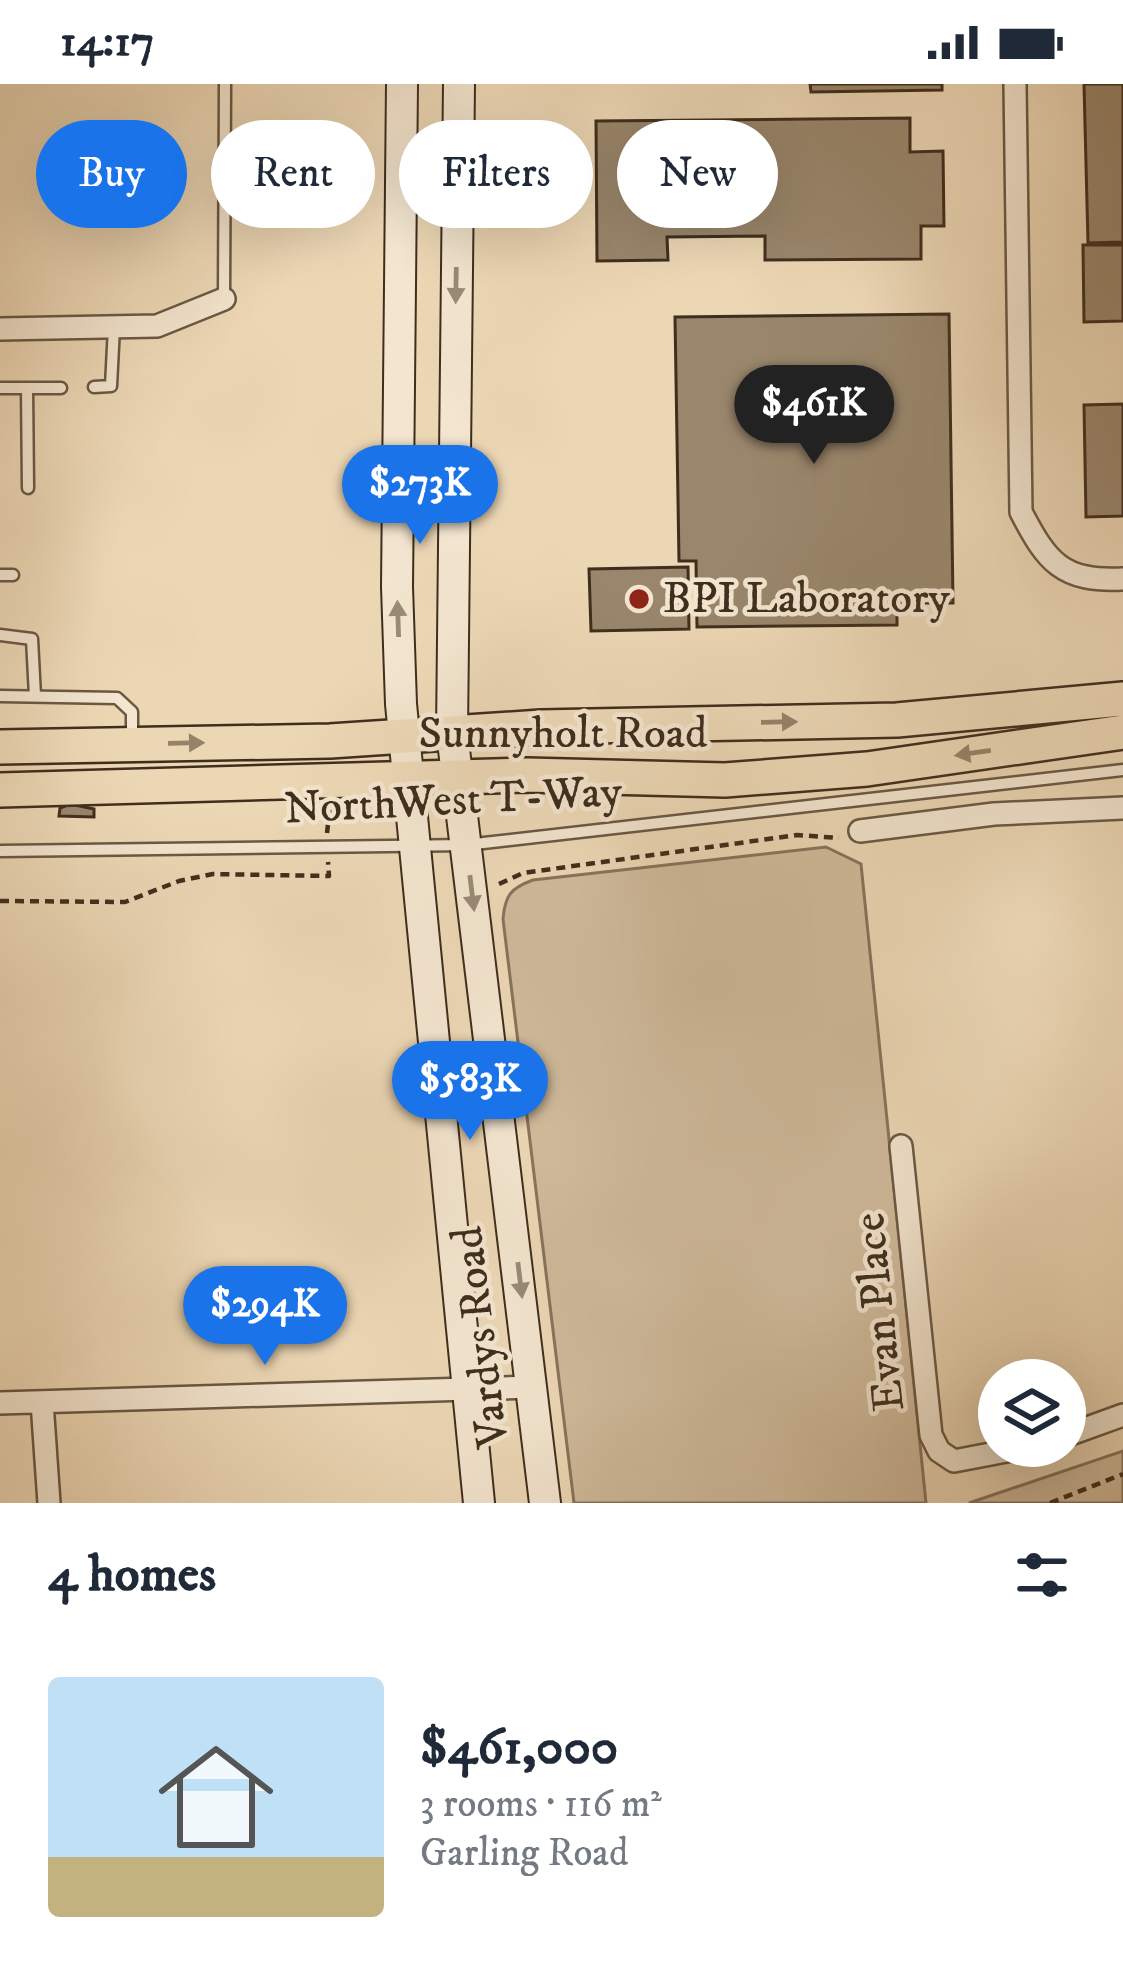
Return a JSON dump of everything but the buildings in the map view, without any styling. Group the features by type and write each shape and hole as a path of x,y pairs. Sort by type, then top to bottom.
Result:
{"main road":[{"name":"Vardys Road","path":"402,84 397,587 403,735 478,1503"},
{"name":"Vardys Road","path":"459,84 452,733 545,1503"},
{"name":"Sunnyholt Road","path":"0,747 897,720 1123,699"},
{"name":"Sunnyholt Road","path":"0,790 457,777 725,780 867,769 1123,732"}],"street":[{"path":"1015,84 1022,512 1045,558 1094,580 1123,579"},
{"path":"0,329 157,326 224,299"},
{"path":"860,831 994,814 1123,808"},
{"name":"Evan Place","path":"901,1146 931,1435 939,1451 954,1461 978,1456"},
{"path":"0,1403 533,1387"},
{"path":"42,1402 49,1503"},
{"path":"1086,1428 1123,1415"}],"lane":[{"path":"224,299 226,84"},
{"path":"94,387 111,386 115,379 114,327"},
{"path":"0,388 61,388"},
{"path":"27,388 28,488"},
{"path":"0,635 32,639 35,696"},
{"path":"0,696 117,698 132,712 132,744"},
{"name":"NorthWest T-Way","path":"0,851 466,845 1123,770"}],"path":[{"path":"499,884 523,873 815,833 844,838 860,831"},
{"path":"0,901 125,902 195,876 329,876 328,866"},
{"path":"1050,1503 1123,1474"}],"shaded area":[{"path":"826,847 861,864 926,1503 574,1503 503,919 508,898 533,880"},
{"path":"1123,1451 1123,1503 969,1503 1086,1467"}],"place":[{"name":"BPI Laboratory","path":"639,599"}]}
